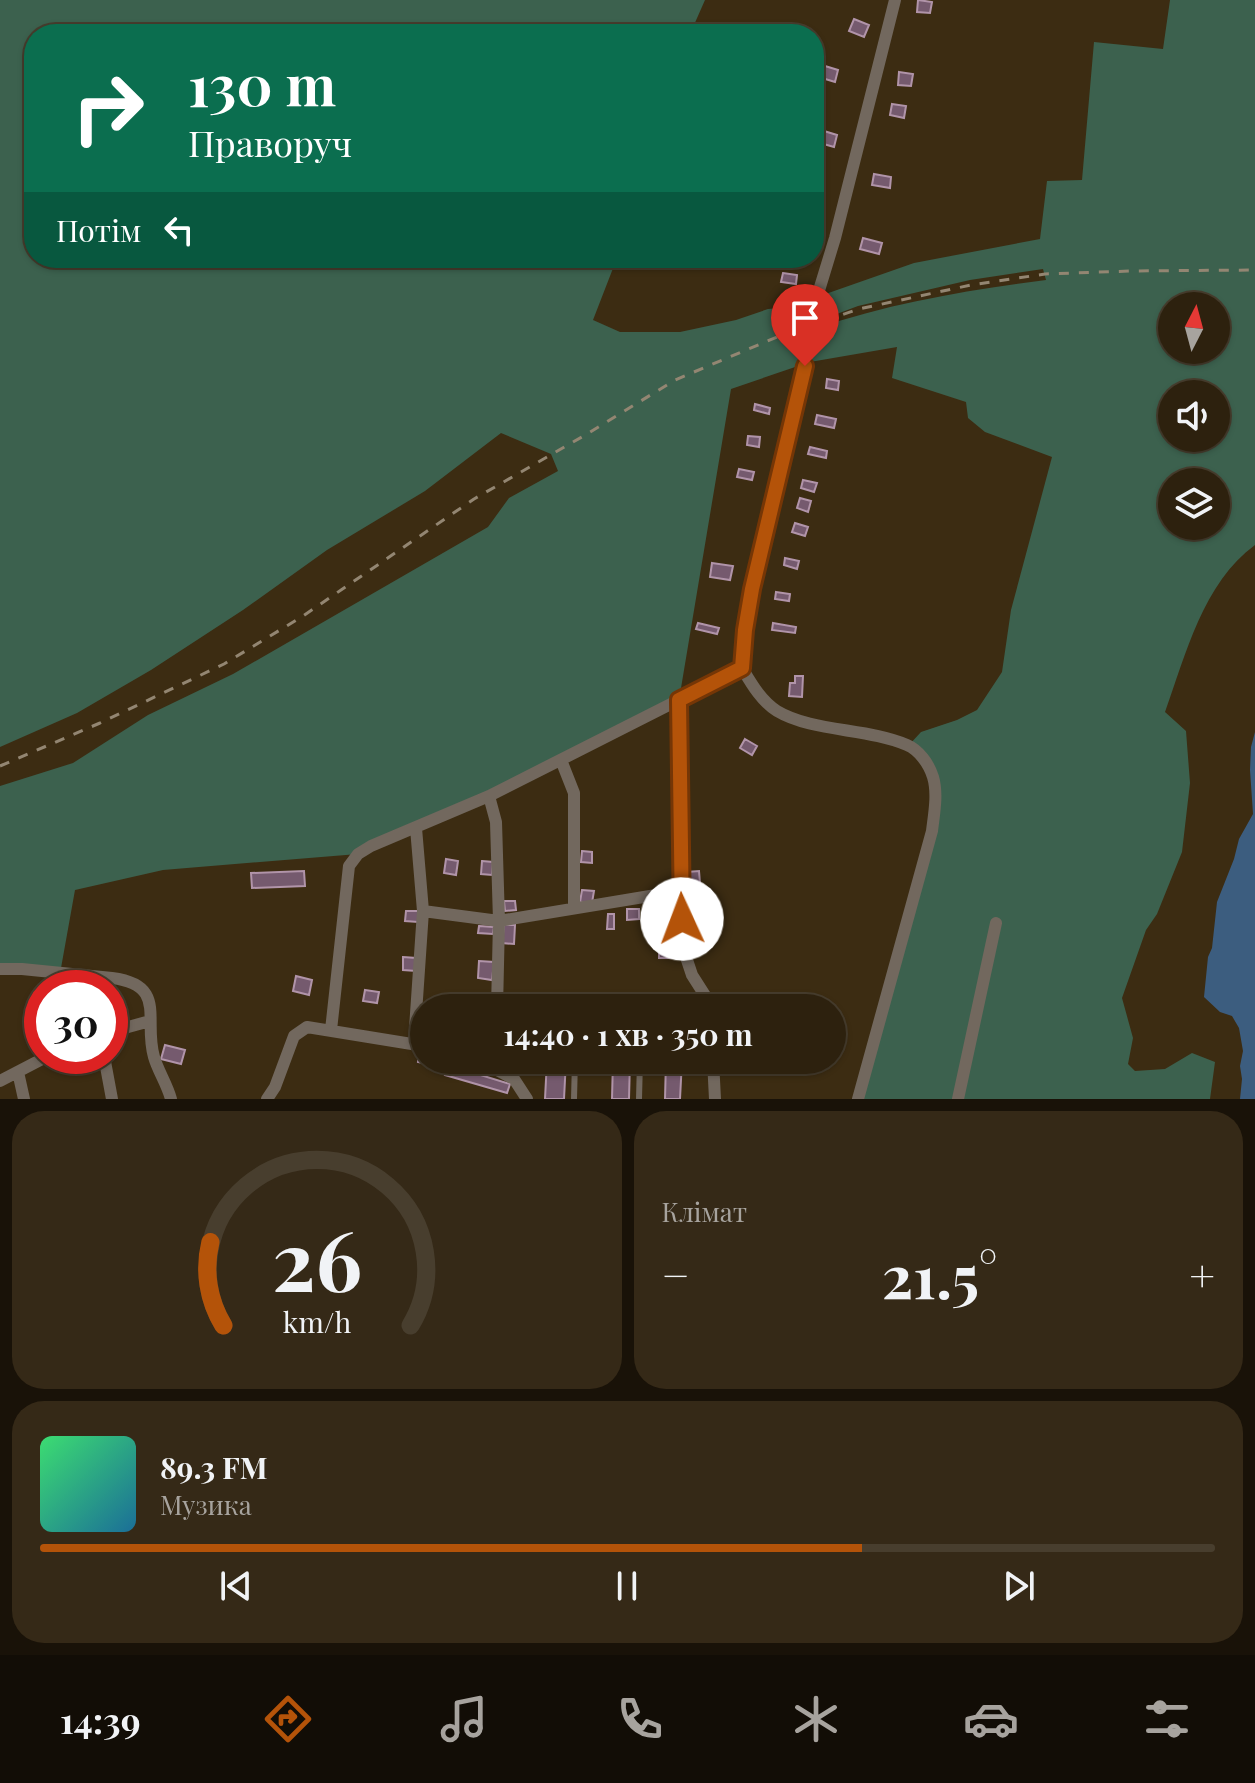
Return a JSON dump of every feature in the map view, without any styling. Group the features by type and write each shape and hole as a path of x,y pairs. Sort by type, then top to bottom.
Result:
{"street":[{"path":"858,1099 932,831 936,803 934,777 925,759 909,745 827,727 777,711 763,699 742,668 752,589 805,366 817,297 835,238 895,0"},
{"path":"331,1030 349,866 358,854 489,796 742,668"},
{"path":"679,700 683,948 692,975 704,994"},
{"path":"561,760 574,793 574,908"},
{"path":"489,796 496,822 497,994"},
{"path":"416,828 423,911 421,994"},
{"path":"423,911 499,921 680,891"},
{"path":"958,1099 996,923"},
{"path":"0,969 126,979 137,985 146,993 151,1010 150,1038 154,1059 171,1099"},
{"path":"128,1027 150,1021"},
{"path":"267,1099 275,1087 294,1036 307,1027 410,1043"},
{"path":"1,1079 24,1069"},
{"path":"18,1072 24,1099"},
{"path":"107,1074 112,1099"},
{"path":"505,1074 514,1079 527,1099"},
{"path":"714,1074 715,1099"}],"lane":[{"path":"574,1099 575,1074"},
{"path":"639,1099 640,1074"}],"green space":[{"path":"0,0 705,0 694,24 24,24 24,268 613,268 593,320 620,332 680,332 736,320 768,309 811,311 801,365 731,389 679,700 358,854 163,870 75,890 61,968 0,965 0,786 73,763 148,715 233,674 488,527 509,498 558,471 551,454 501,433 425,491 327,550 151,670 77,713 0,747"},
{"path":"1170,0 1255,0 1255,545 1237,561 1209,599 1165,712 1186,731 1190,783 1182,852 1157,914 1146,930 1122,998 1133,1038 1128,1064 1135,1071 1165,1069 1192,1053 1215,1062 1210,1099 858,1099 932,831 934,777 909,745 921,732 977,710 1002,672 1011,610 1052,457 985,432 968,418 966,402 892,378 897,347 810,362 817,328 930,298 1046,280 1043,269 970,280 858,306 813,323 817,297 914,263 1040,239 1047,181 1082,180 1094,42 1163,49"}],"water":[{"path":"1255,732 1255,1099 1240,1099 1243,1051 1239,1028 1232,1016 1220,1012 1204,997 1217,902 1239,839 1253,814 1250,770"}],"building":[{"path":"918,0 932,2 930,13 917,12"},
{"path":"854,19 869,25 864,37 849,31"},
{"path":"825,66 838,70 835,82 824,79"},
{"path":"899,72 913,74 911,86 898,85"},
{"path":"892,104 906,106 904,118 890,115"},
{"path":"824,131 837,135 834,147 824,144"},
{"path":"874,174 891,177 890,188 872,185"},
{"path":"863,238 882,243 879,254 860,249"},
{"path":"783,273 797,275 796,284 781,282"},
{"path":"827,379 839,381 838,390 826,388"},
{"path":"755,404 770,408 769,414 754,410"},
{"path":"817,415 836,419 834,428 815,424"},
{"path":"748,436 760,437 759,447 747,445"},
{"path":"810,447 827,451 826,458 808,454"},
{"path":"739,469 754,472 752,480 737,477"},
{"path":"803,480 817,483 814,492 801,488"},
{"path":"800,498 811,501 808,512 797,508"},
{"path":"795,523 808,527 805,536 792,532"},
{"path":"785,558 799,561 797,569 784,565"},
{"path":"712,563 733,566 730,580 710,577"},
{"path":"776,592 790,594 789,601 775,599"},
{"path":"698,623 719,628 717,634 696,629"},
{"path":"773,623 796,627 795,633 772,630"},
{"path":"795,676 803,676 802,697 789,696 790,683 795,683"},
{"path":"745,739 757,746 752,755 740,748"},
{"path":"582,851 592,852 592,863 581,862"},
{"path":"446,859 458,861 456,875 444,873"},
{"path":"482,861 493,862 492,875 481,874"},
{"path":"304,871 305,886 252,888 251,873"},
{"path":"699,871 700,883 687,884 687,872"},
{"path":"582,890 594,891 592,903 580,902"},
{"path":"504,901 515,901 516,910 505,911"},
{"path":"627,909 639,909 639,919 627,920"},
{"path":"406,911 418,911 418,922 405,921"},
{"path":"608,914 614,914 614,929 607,929"},
{"path":"504,925 515,925 514,944 502,943"},
{"path":"479,926 494,927 493,934 478,933"},
{"path":"713,929 713,941 699,941 699,930"},
{"path":"659,943 672,943 672,958 659,958"},
{"path":"403,957 416,958 416,971 403,970"},
{"path":"479,961 494,962 492,980 478,978"},
{"path":"296,976 312,980 309,995 293,991"},
{"path":"365,990 379,992 377,1003 363,1001"},
{"path":"165,1045 185,1050 181,1064 161,1059"},
{"path":"477,1074 510,1084 507,1093 445,1075"},
{"path":"546,1074 565,1074 564,1099 545,1099"},
{"path":"613,1074 630,1074 629,1099 612,1099"},
{"path":"666,1074 681,1074 680,1099 665,1099"}],"railway":[{"path":"0,766 224,664 303,616 474,499 675,380 777,337 859,309 971,285 1045,274 1255,270"}],"route":[{"path":"682,919 679,700 742,668 752,589 805,366"}]}
